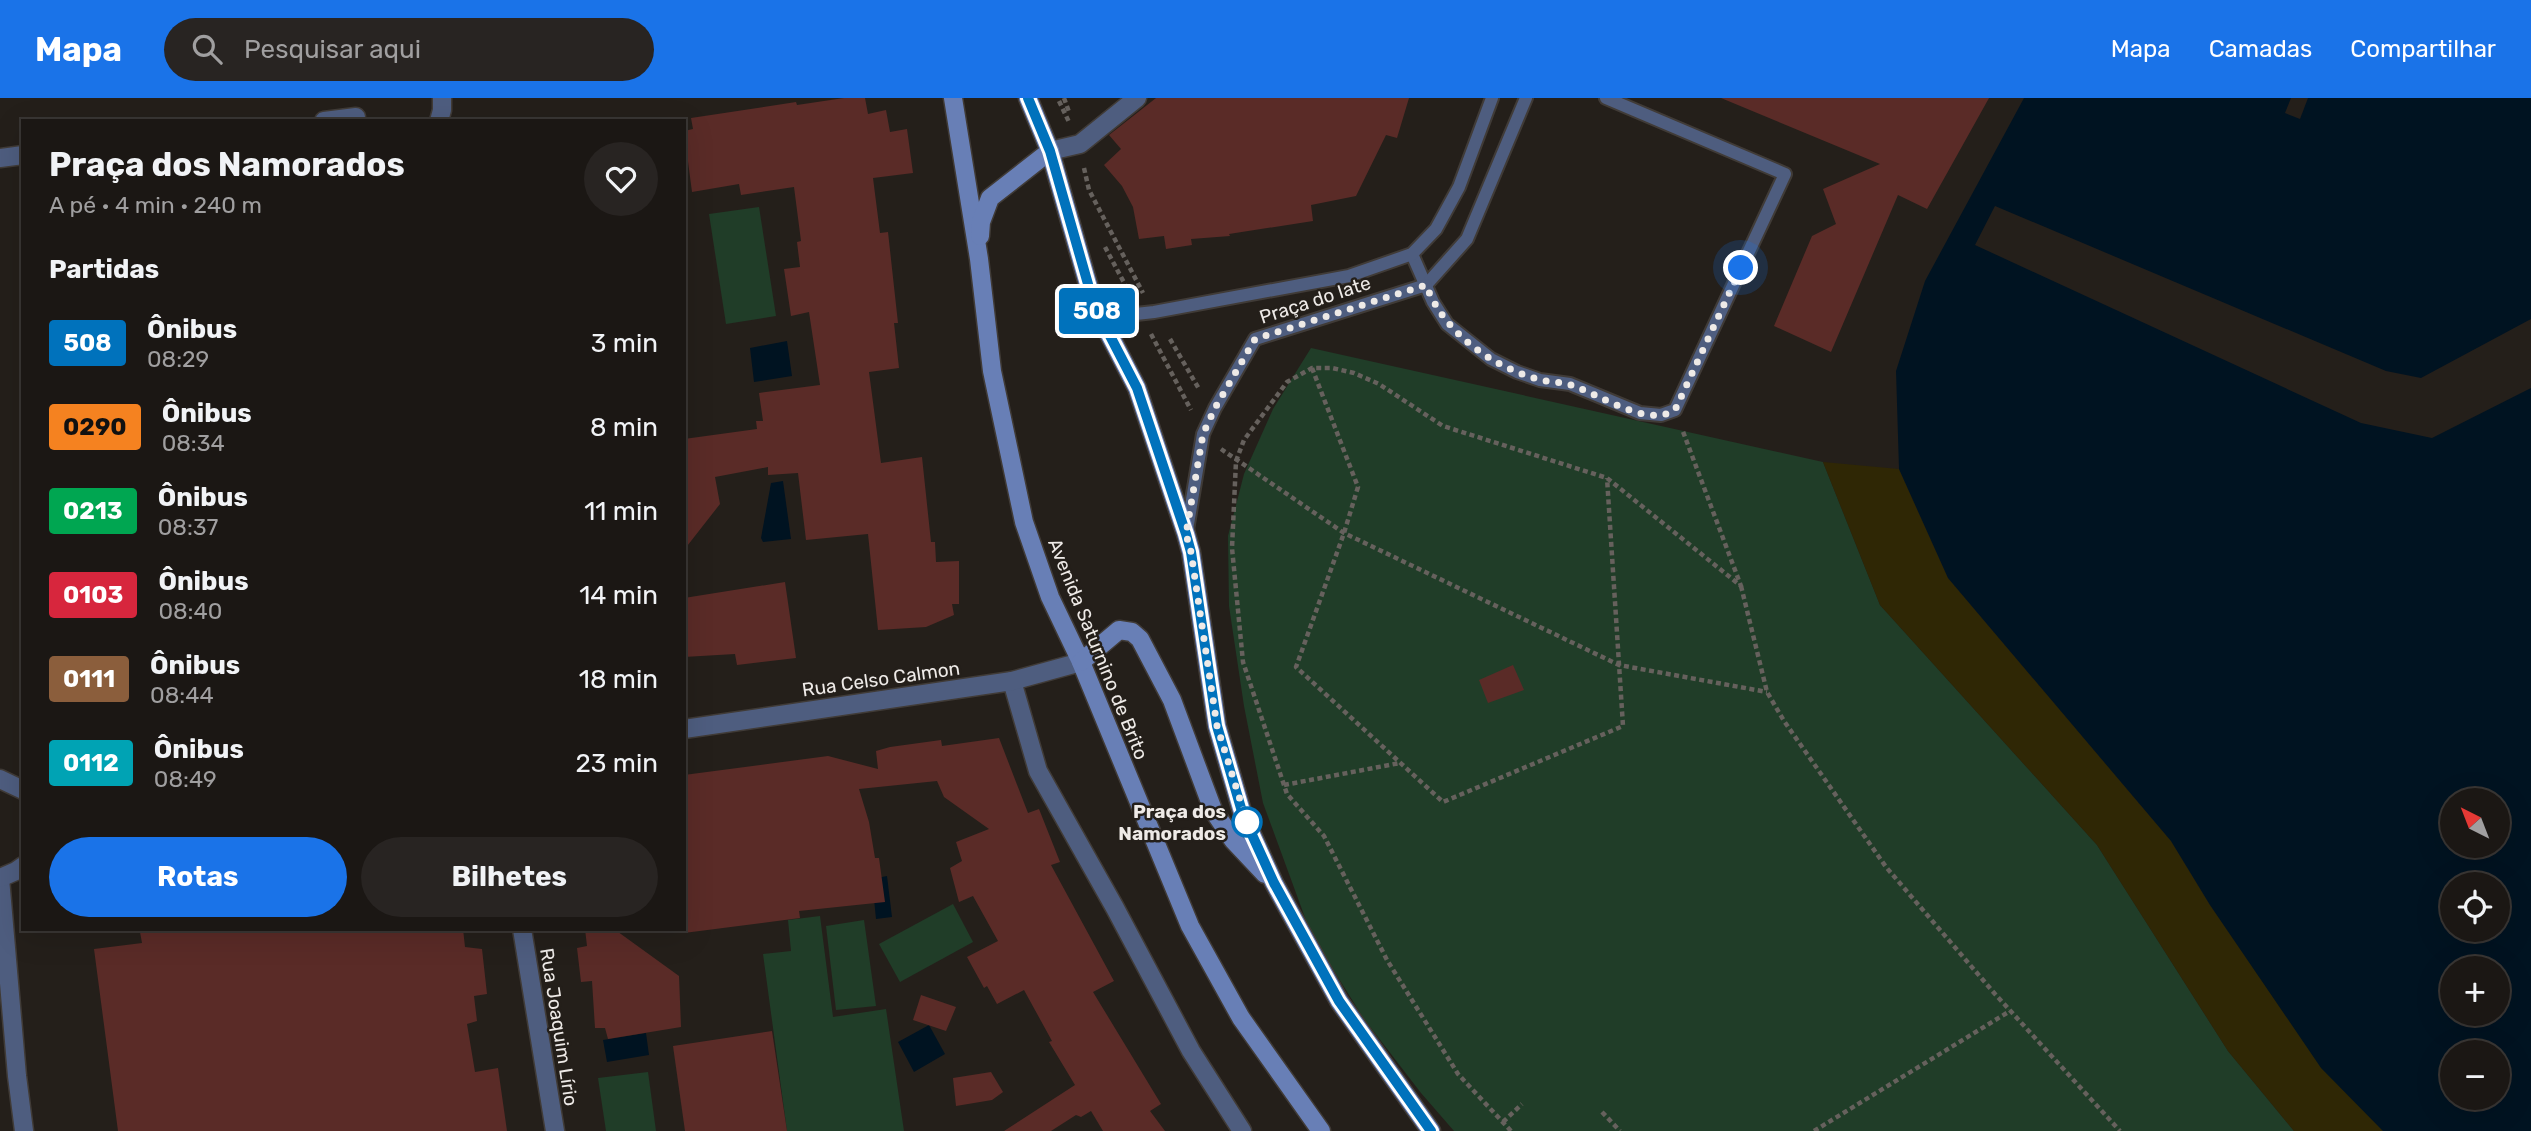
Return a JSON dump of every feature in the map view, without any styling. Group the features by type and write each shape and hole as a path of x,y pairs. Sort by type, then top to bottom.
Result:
{"main road":[{"name":"Avenida Saturnino de Brito","path":"953,98 979,259 992,371 1024,522 1050,597 1081,662 1190,926 1241,1018 1321,1131"},
{"path":"1028,98 1050,151 1094,305 1137,388 1186,534 1217,726 1243,815 1274,883 1339,1001 1428,1129"},
{"path":"979,259 981,222 990,198 1050,151"},
{"path":"1081,662 1119,631 1132,632 1140,639 1171,700 1213,810 1233,840 1274,883"}],"street":[{"path":"355,98 357,119"},
{"path":"440,119 442,98"},
{"path":"1050,151 1081,151 1137,98"},
{"path":"0,158 21,156"},
{"name":"Rua Celso Calmon","path":"686,729 1012,681 1081,662"},
{"path":"1012,681 1038,771 1191,1051 1242,1131"},
{"path":"0,779 21,789"},
{"path":"21,868 0,878 24,1131"},
{"name":"Rua Joaquim Lírio","path":"522,931 555,1131"}],"lane":[{"path":"1492,98 1459,187 1436,229 1412,254 1433,302 1447,324 1491,359 1517,372 1540,380 1570,384 1640,413 1661,415 1675,410 1785,174 1606,98"},
{"path":"1426,285 1467,239 1526,98"},
{"name":"Praça do Iate","path":"1094,305 1127,315 1140,314 1349,276 1412,254"},
{"name":"Praça do Iate","path":"1186,534 1203,434 1255,339 1426,285"}],"path":[{"path":"1057,98 1081,151 1089,190 1145,297"},
{"path":"1064,98 1069,112"},
{"path":"1102,242 1203,434 1236,461 1344,533 1619,664 1767,692"},
{"path":"1170,339 1199,389"},
{"path":"1511,1131 1458,1074 1387,960 1324,836 1287,794 1243,662 1232,548 1236,461 1244,440 1287,382 1312,368 1332,368 1354,373 1379,384 1443,426 1607,478 1741,586"},
{"path":"1312,368 1358,487 1296,667 1443,802 1623,726 1607,478"},
{"path":"1675,410 1741,586 1767,692 1784,721 1886,867 2120,1131"},
{"path":"1284,785 1401,763"},
{"path":"1814,1131 2010,1010"},
{"path":"1503,1122 1522,1104"},
{"path":"1602,1112 1620,1131"}],"green space":[{"path":"759,207 776,316 726,324 709,214"},
{"name":"Praça dos Namorados","path":"1311,348 1823,462 1880,605 2097,845 2228,1051 2294,1131 1454,1131 1364,1019 1311,934 1263,803 1244,706 1229,606 1228,536 1244,474 1273,409"},
{"path":"953,904 973,942 900,982 879,944"},
{"path":"820,916 833,1017 886,1009 904,1131 787,1131 763,954 791,951 788,920"},
{"path":"864,920 876,1006 836,1010 826,926"},
{"path":"648,1072 656,1131 606,1131 598,1078"}],"sand":[{"path":"1823,462 1899,469 1948,578 2171,841 2210,905 2285,1014 2342,1089 2383,1131 2294,1131 2228,1051 2097,845 1880,605"}],"water":[{"path":"2024,98 2531,98 2531,1131 2383,1131 2321,1068 2210,905 2171,841 1948,578 1899,469 1896,371 1925,281"},
{"path":"787,341 792,376 754,382 750,348"},
{"path":"783,481 791,539 763,542 761,538 771,483"},
{"path":"887,876 892,917 876,919 872,879"},
{"path":"929,1025 945,1054 914,1072 898,1042"},
{"path":"646,1033 649,1055 607,1062 603,1040"}],"pier":[{"path":"2291,98 2308,98 2300,119 2285,113"},
{"path":"1995,206 2386,371 2421,378 2531,319 2531,388 2432,438 2361,423 1975,245"}],"building":[{"path":"844,98 865,98 868,114 886,110 890,132 907,129 913,173 873,178 880,233 888,232 898,323 894,323 899,368 869,372 881,463 922,457 931,542 935,542 936,562 959,561 959,604 952,604 954,615 926,627 878,630 868,534 806,540 798,473 768,475 768,467 715,477 720,504 686,547 686,439 757,429 756,421 763,421 759,393 820,385 809,312 791,316 784,269 800,267 797,242 801,241 794,187 741,195 739,184 692,192 686,131 693,129 691,118 796,102 797,105"},
{"path":"1156,98 1409,98 1397,138 1386,135 1356,196 1311,205 1313,221 1229,234 1230,236 1191,239 1192,245 1166,249 1164,236 1139,239 1133,207 1122,186 1104,165 1121,149 1109,135"},
{"path":"1721,98 1989,98 1927,209 1898,195 1831,352 1774,326 1812,236 1836,224 1823,189 1880,164"},
{"path":"785,582 796,658 737,665 735,654 686,657 686,598"},
{"path":"1513,665 1524,690 1488,703 1479,680"},
{"path":"999,738 1028,813 1039,809 1060,862 1051,865 1114,981 1093,992 1161,1104 1150,1111 1165,1131 1103,1131 1091,1111 1081,1117 1076,1115 1051,1131 1004,1131 1075,1085 1049,1042 1052,1041 1024,990 997,1004 987,986 984,988 967,957 998,941 973,896 959,902 950,868 962,861 956,842 989,829 944,797 937,781 859,789 869,822 875,858 879,858 885,902 799,911 800,918 684,933 686,775 828,756 878,769 876,751 941,740 942,746"},
{"path":"463,931 465,947 482,949 487,994 474,996 477,1021 467,1024 475,1072 498,1068 507,1131 118,1131 94,949 142,943 140,932"},
{"path":"585,931 617,931 679,976 681,1027 608,1039 605,1028 595,1028 592,981 581,982 577,948 587,946"},
{"path":"921,995 956,1007 946,1031 913,1020"},
{"path":"772,1031 787,1131 685,1131 673,1046"},
{"path":"991,1072 1003,1092 992,1100 956,1106 953,1078"}],"bus line":[{"name":"508","path":"1028,98 1050,151 1094,305 1137,388 1169,477 1191,552 1217,726 1243,815 1274,883 1339,1001 1431,1131"}],"place":[{"name":"Praça dos Namorados","path":"1247,822"}],"route":[{"path":"1247,822 1217,726 1186,534 1203,434 1255,339 1426,285 1447,324 1491,359 1540,380 1570,384 1640,413 1661,415 1675,410 1741,268"}]}
